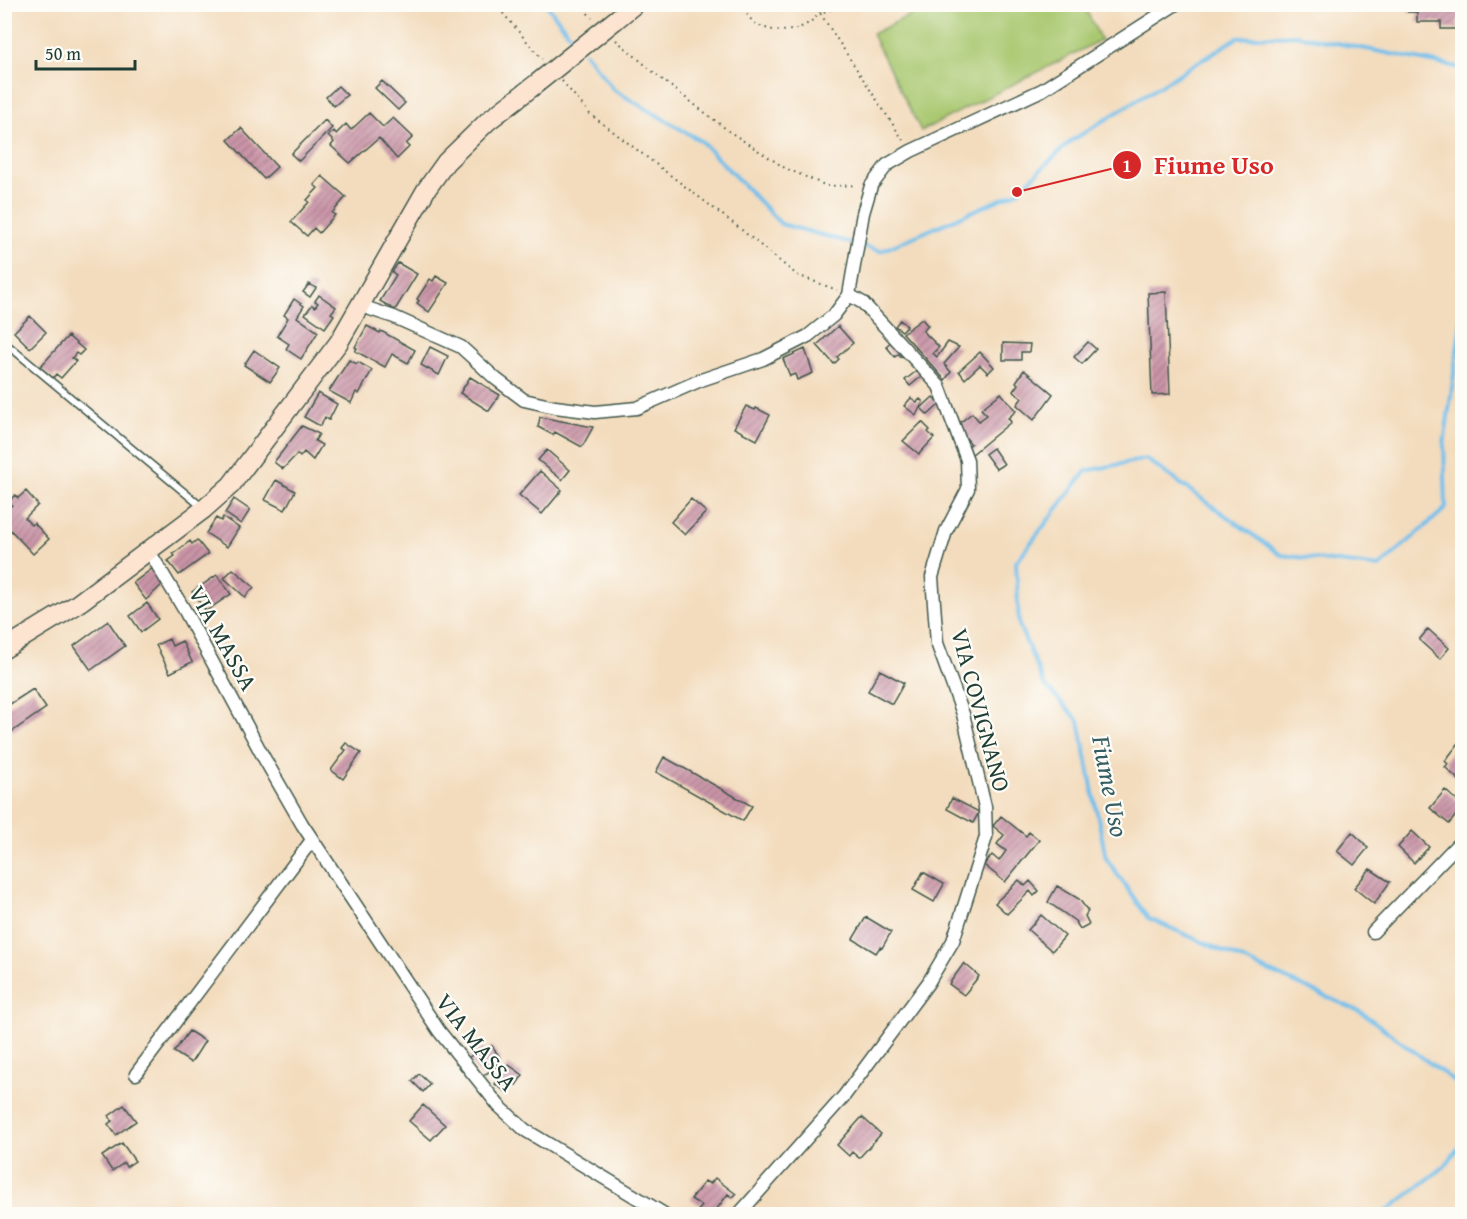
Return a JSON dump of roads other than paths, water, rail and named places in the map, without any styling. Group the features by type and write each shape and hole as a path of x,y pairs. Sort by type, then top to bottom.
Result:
{"street":[{"path":"4,649 76,605 204,509 231,484 339,342 426,190 446,162 488,122 635,4"},
{"path":"361,306 394,317 461,347 496,379 524,400 595,412 637,408 701,380 763,359 808,336 834,315 849,295 863,213 871,186 887,165 911,151 1042,90 1176,4"},
{"name":"VIA COVIGNANO","path":"739,1215 844,1096 928,983 953,941 986,837 985,807 963,714 937,643 932,577 946,531 968,489 967,460 939,386 863,303 849,295"},
{"name":"VIA MASSA","path":"149,551 312,840 439,1031 500,1106 525,1130 664,1215"},
{"path":"136,1074 312,840"},
{"path":"1373,932 1462,840"}],"lane":[{"path":"4,342 204,509"}],"waterway":[{"name":"Fiume Uso","path":"546,4 578,45"},
{"name":"Fiume Uso","path":"585,53 614,90 701,141 781,224 881,251 1017,192 1071,141 1237,38 1296,35 1462,68"},
{"name":"Fiume Uso","path":"1462,316 1444,445 1446,508 1379,567 1281,555 1146,459 1086,471 1016,562 1019,625 1044,684 1079,721 1106,858 1148,918 1361,1012 1462,1087"},
{"name":"Fiume Uso","path":"1383,1214 1445,1166 1462,1143"}],"place":[{"name":"Fiume Uso","path":"1017,192"}]}
